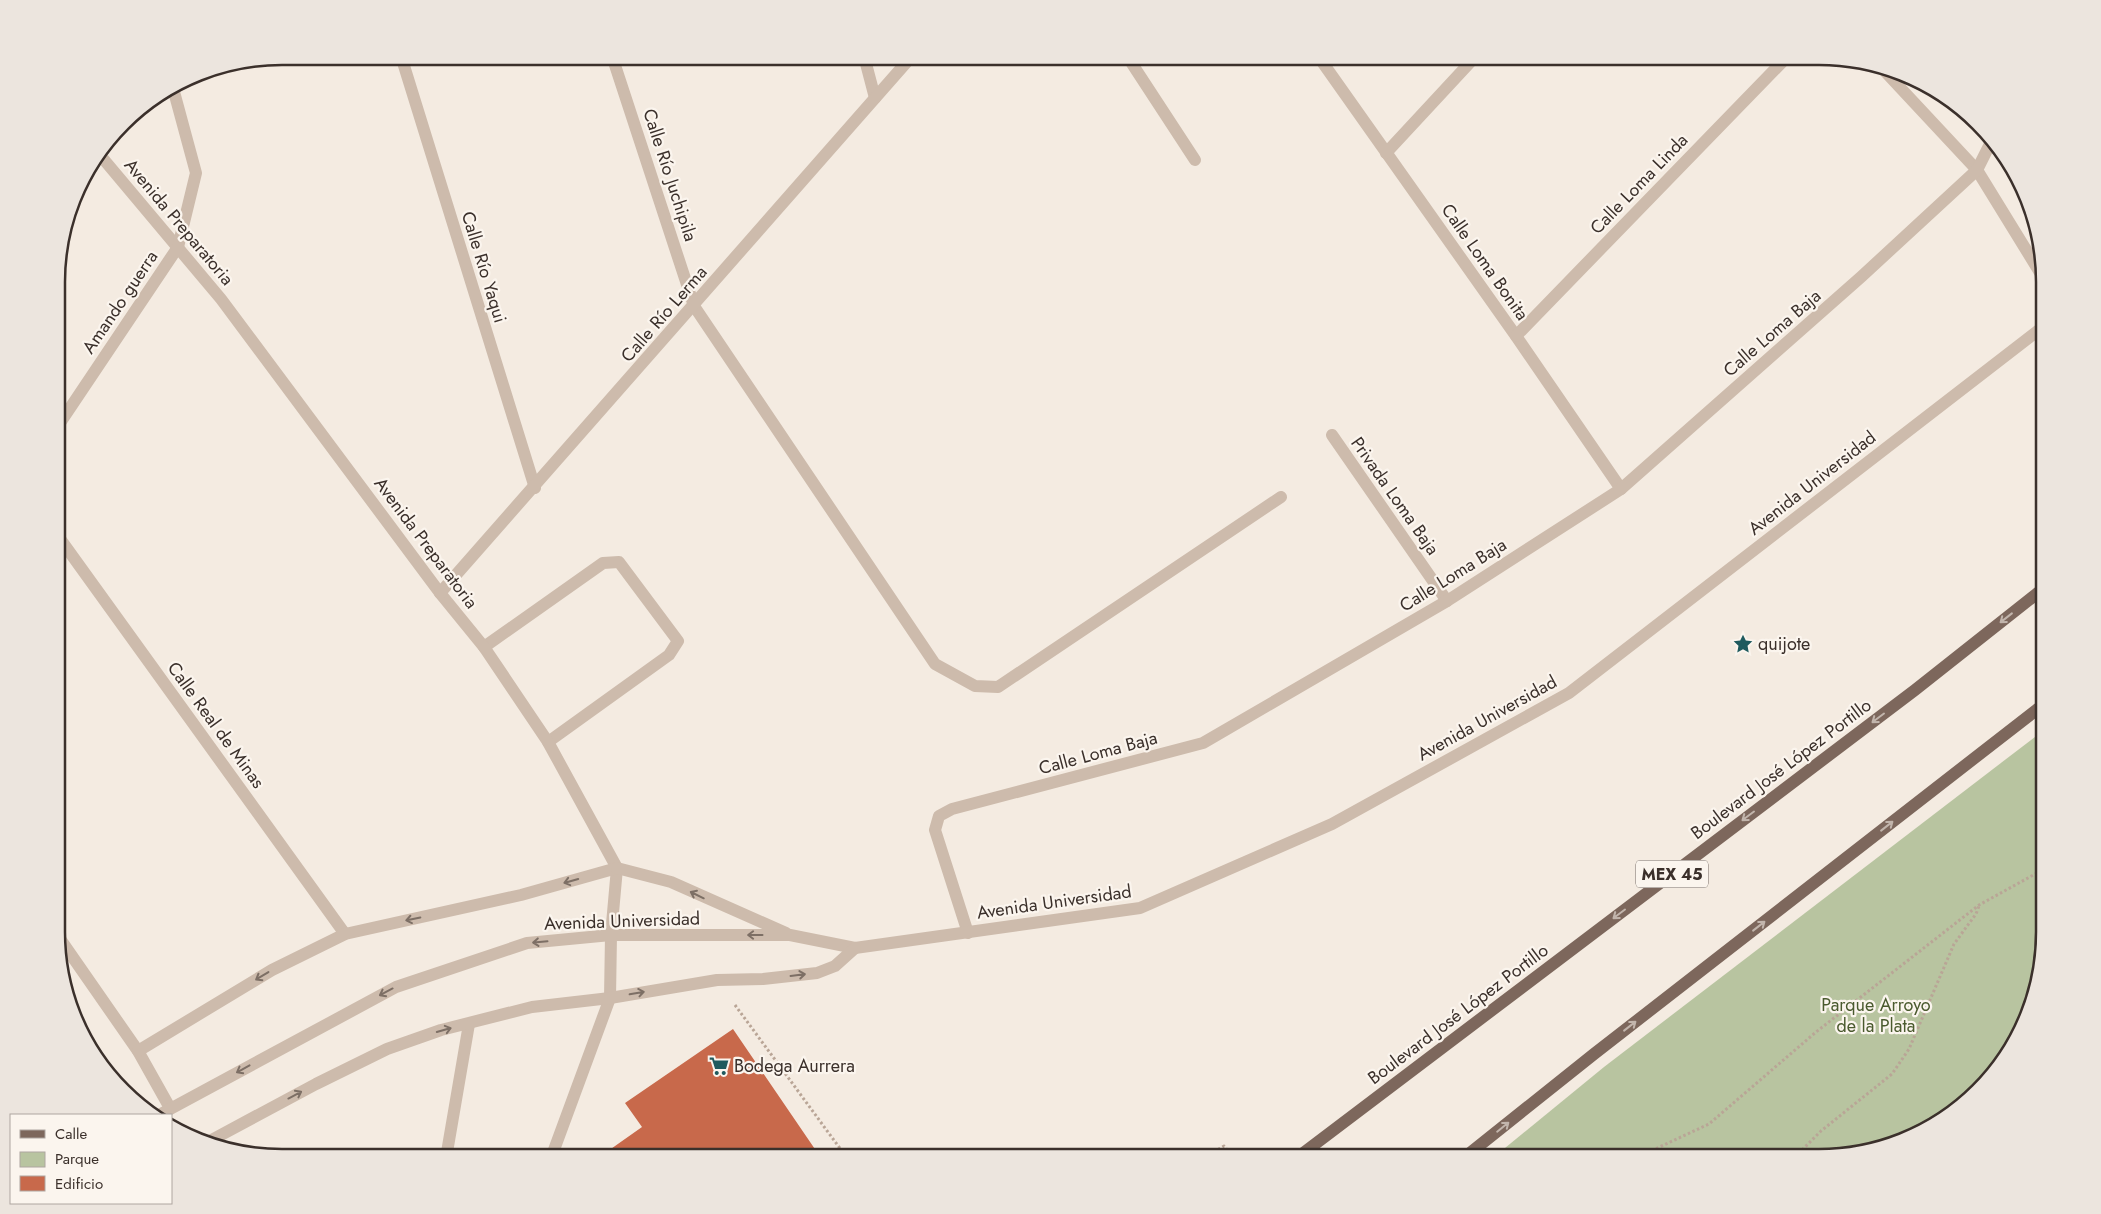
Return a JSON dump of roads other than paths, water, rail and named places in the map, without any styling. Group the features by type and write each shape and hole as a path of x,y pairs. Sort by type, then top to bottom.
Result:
{"main road":[{"name":"Boulevard José López Portillo","path":"1310,1149 1914,690 2036,594"},
{"path":"1475,1149 1594,1054 2036,710"}],"street":[{"name":"Calle Río Yaqui","path":"404,65 535,488"},
{"name":"Calle Río Juchipila","path":"615,65 694,306 935,664 975,686 998,687 1280,497"},
{"path":"866,65 875,98"},
{"name":"Calle Río Lerma","path":"440,594 535,488 904,65"},
{"path":"1133,65 1195,160"},
{"name":"Calle Loma Bonita","path":"1324,65 1516,336 1621,489"},
{"path":"1386,152 1468,65"},
{"name":"Calle Loma Linda","path":"1516,336 1779,65"},
{"path":"1891,78 1976,170 2034,255"},
{"path":"174,93 196,173 178,247"},
{"name":"Calle Loma Baja","path":"968,933 935,830 939,816 952,810 1203,743 1447,601 1621,489 1861,277 1976,170 1989,147"},
{"name":"Avenida Preparatoria","path":"103,159 221,299 440,594 484,647 548,742 618,868"},
{"name":"Amando guerra","path":"65,416 178,247"},
{"name":"Avenida Universidad","path":"162,1113 396,987 527,943 611,935 790,935 855,948 1140,908 1332,824 1560,698 2036,332"},
{"name":"Privada Loma Baja","path":"1332,435 1447,601"},
{"name":"Calle Real de Minas","path":"65,546 345,934"},
{"path":"484,647 602,563 619,562 678,641 669,655 548,742"},
{"path":"554,1149 610,998 611,935 618,868"},
{"path":"138,1051 272,970 345,934 521,895 618,868 671,882 790,935"},
{"path":"65,946 138,1051 170,1108"},
{"path":"215,1138 316,1084 387,1049 441,1030 532,1007 610,998 717,980 763,979 818,972 834,966 855,948"},
{"path":"448,1149 469,1024"}],"place":[{"name":"quijote","path":"1743,644"},
{"name":"Bodega Aurrera","path":"719,1066"}],"park label":[{"name":"Parque Arroyo de la Plata","path":"1876,1015"}]}
